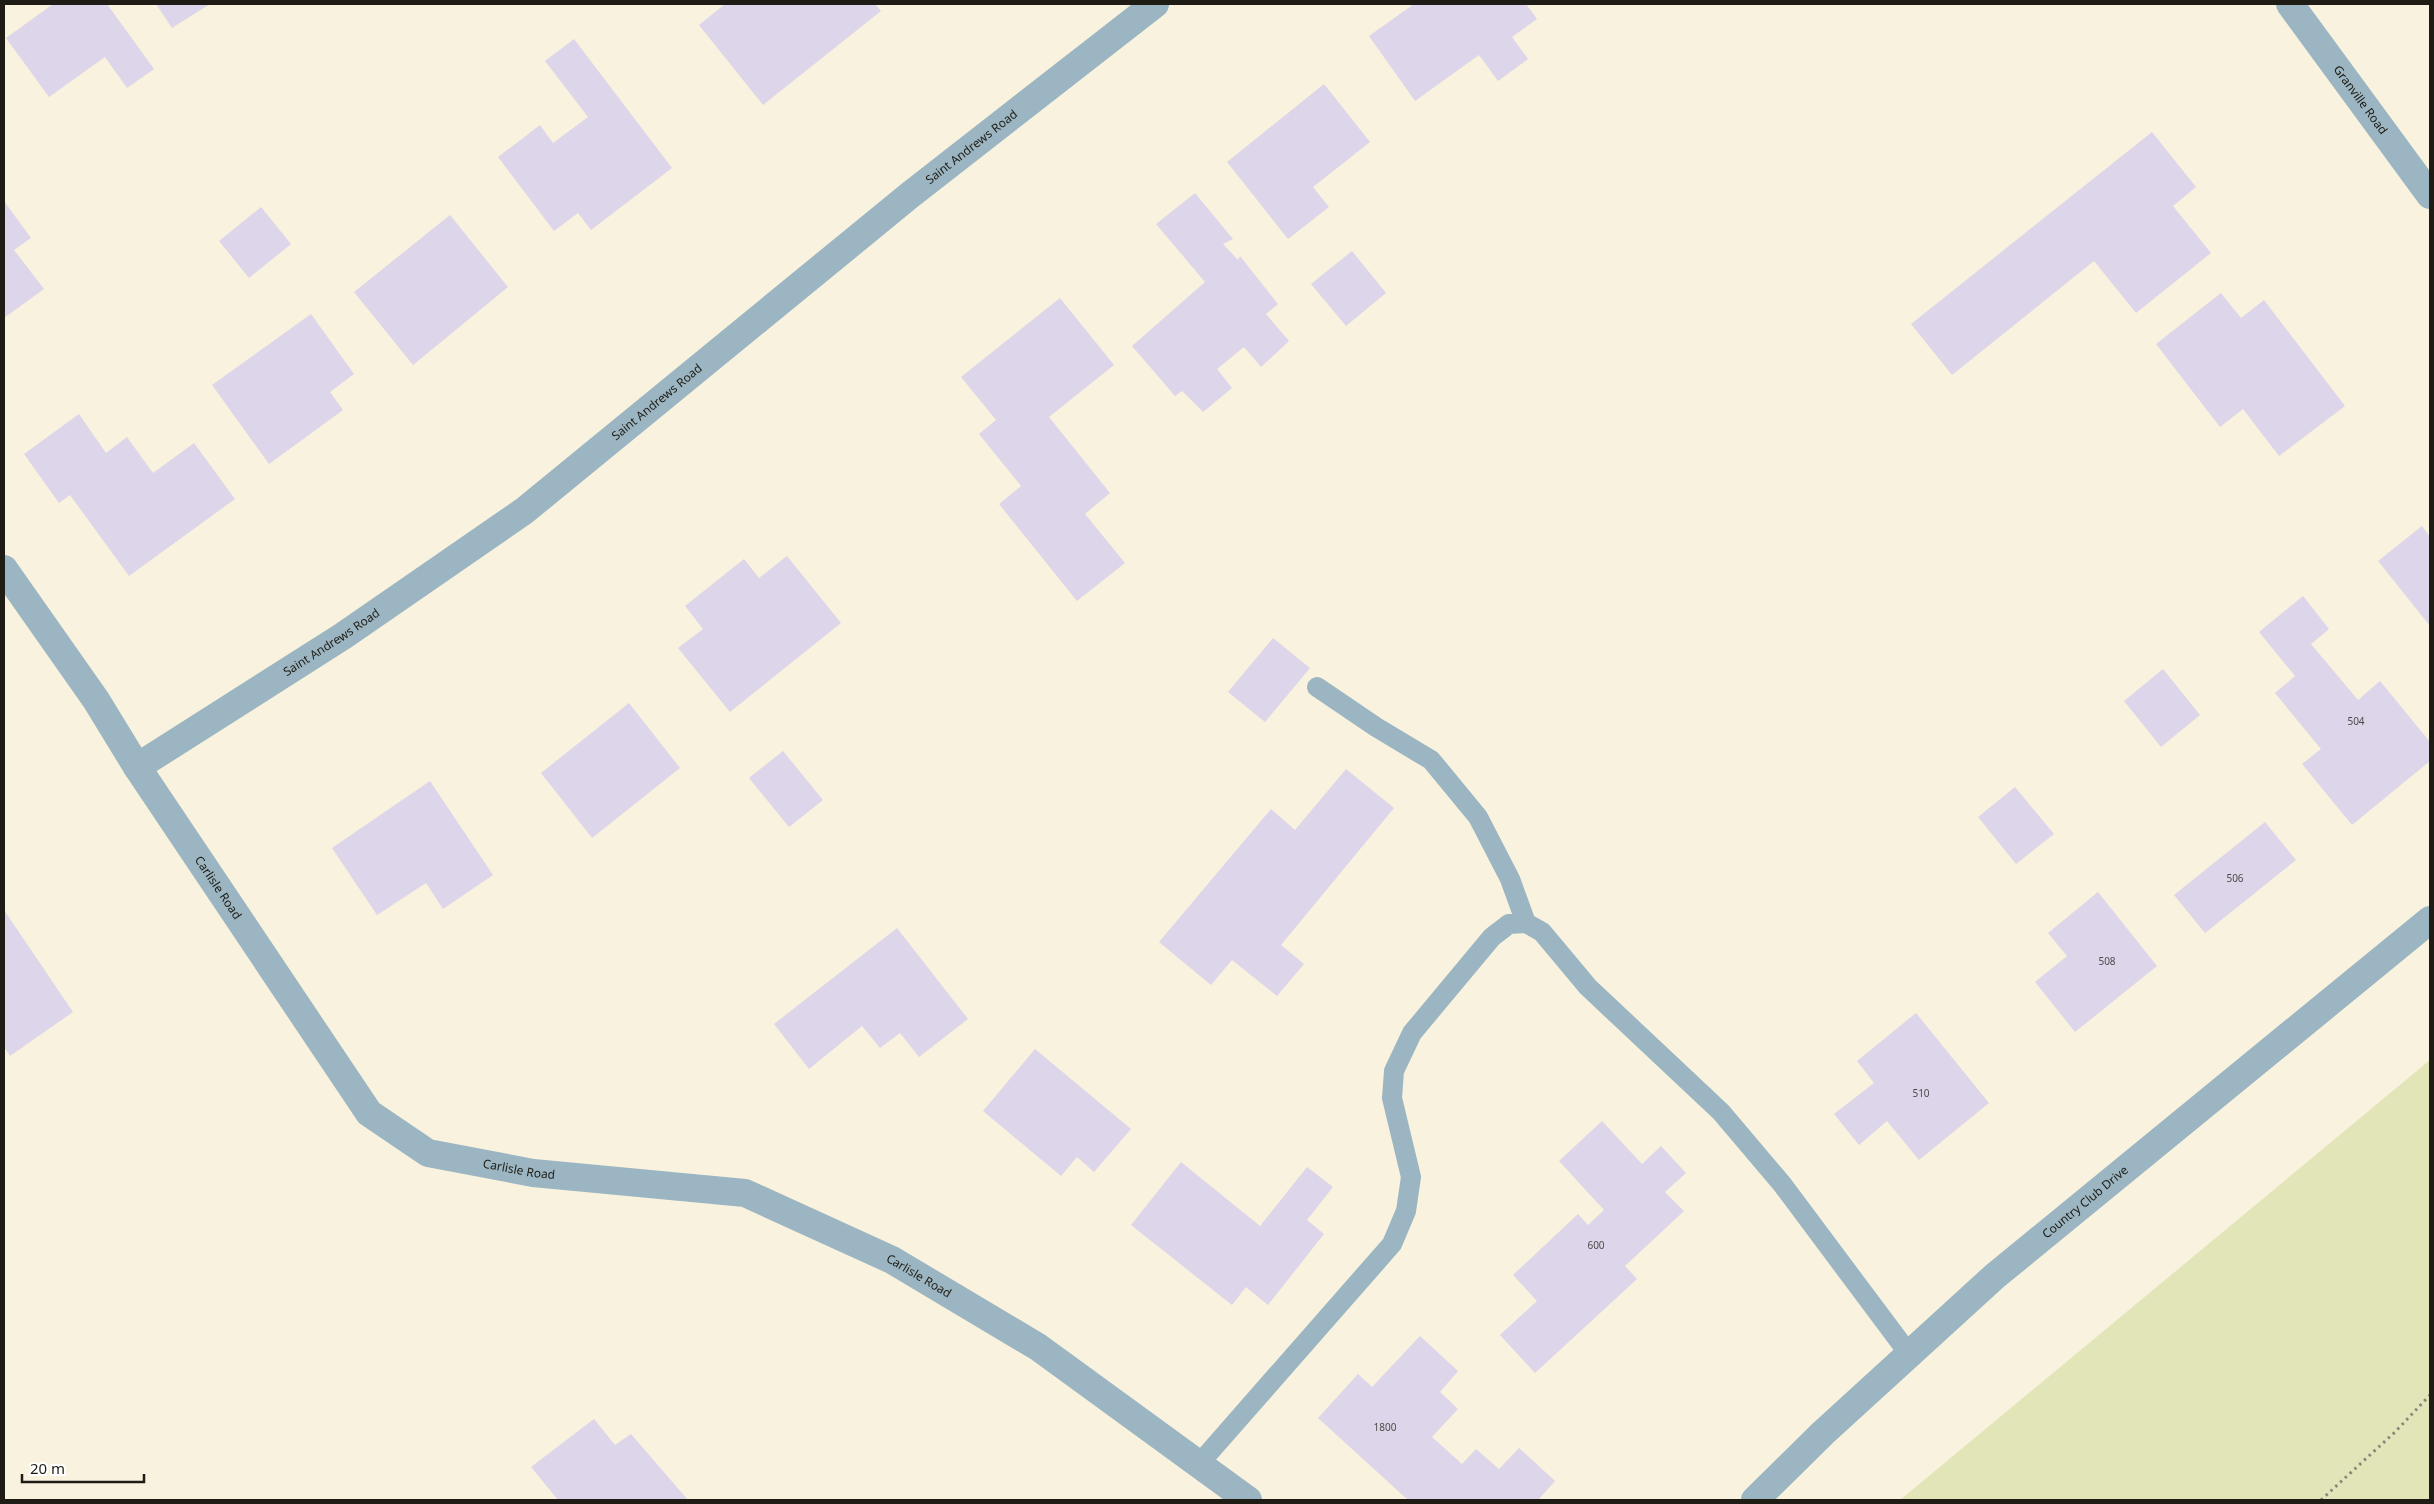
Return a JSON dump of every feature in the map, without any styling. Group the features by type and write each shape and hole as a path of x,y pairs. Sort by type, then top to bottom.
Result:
{"street":[{"name":"Saint Andrews Road","path":"136,767 343,636 524,511 910,194 1155,4"},
{"name":"Granville Road","path":"2290,4 2430,195"},
{"name":"Carlisle Road","path":"4,569 96,700 136,767 369,1113 428,1153 532,1174 745,1193 892,1260 1038,1347 1248,1500"},
{"name":"Country Club Drive","path":"1755,1500 1823,1433 1995,1276 2430,920"}],"lane":[{"path":"1317,687 1376,727 1431,760 1478,817 1510,879 1526,923"},
{"path":"1199,1464 1392,1244 1406,1212 1411,1177 1392,1098 1394,1071 1412,1033 1492,937 1509,924 1526,923 1542,932 1588,987 1722,1112 1782,1184 1908,1354"}],"path":[{"path":"2321,1500 2395,1432 2430,1395"}],"green space":[{"path":"2430,1060 2430,1500 1900,1500"}],"building":[{"path":"53,4 107,4 154,69 127,88 105,57 49,97 6,38"},
{"path":"156,4 210,4 172,28"},
{"path":"725,4 875,4 881,11 763,105 699,25"},
{"path":"1414,4 1526,4 1537,19 1512,37 1528,59 1498,81 1479,55 1415,101 1369,36"},
{"path":"574,39 672,168 591,230 578,213 554,231 498,157 540,125 553,143 588,117 545,61"},
{"path":"1324,84 1370,142 1313,187 1329,207 1288,239 1227,162"},
{"path":"2152,132 2196,187 2173,206 2211,253 2136,313 2094,261 1952,375 1911,324"},
{"path":"1195,193 1233,239 1223,244 1238,260 1240,256 1278,304 1266,314 1289,341 1261,367 1244,347 1217,369 1232,388 1203,412 1182,391 1175,396 1132,346 1205,282 1156,224"},
{"path":"4,201 31,238 14,250 44,289 4,318"},
{"path":"261,207 291,244 249,278 219,241"},
{"path":"450,215 508,287 413,365 354,292"},
{"path":"1352,251 1386,293 1346,326 1311,284"},
{"path":"2221,293 2241,318 2264,300 2345,406 2279,456 2243,409 2220,427 2156,344"},
{"path":"1060,298 1114,365 1049,417 1110,493 1085,514 1125,563 1077,601 999,504 1021,486 979,434 996,420 961,377"},
{"path":"311,314 354,374 330,392 343,410 269,464 212,385"},
{"path":"79,414 106,453 127,437 153,473 194,443 235,499 129,576 70,495 59,503 24,454"},
{"path":"2422,526 2430,537 2430,626 2378,561"},
{"path":"787,556 841,623 730,712 678,648 703,629 685,606 744,559 759,578"},
{"path":"2303,596 2329,629 2311,644 2358,700 2380,681 2430,742 2430,761 2352,825 2302,764 2321,749 2275,693 2295,676 2259,632"},
{"path":"1273,638 1310,668 1265,722 1228,692"},
{"path":"2163,669 2200,715 2161,747 2124,701"},
{"path":"629,703 680,768 592,838 541,773"},
{"path":"783,751 823,800 789,827 749,778"},
{"path":"1346,769 1394,808 1281,945 1304,964 1277,996 1232,960 1211,985 1159,942 1271,809 1295,830"},
{"path":"430,781 493,875 443,909 426,883 377,915 332,848"},
{"path":"2015,787 2054,834 2016,864 1978,817"},
{"path":"2265,822 2296,860 2205,933 2174,895"},
{"path":"2098,892 2157,966 2075,1032 2035,982 2067,956 2048,933"},
{"path":"4,910 73,1012 10,1056 4,1047"},
{"path":"897,928 968,1019 919,1057 900,1033 880,1048 862,1026 809,1069 774,1024"},
{"path":"1916,1013 1989,1103 1919,1160 1887,1121 1859,1145 1834,1114 1874,1083 1857,1061"},
{"path":"1035,1049 1131,1129 1094,1172 1077,1157 1061,1176 983,1111"},
{"path":"1602,1121 1642,1164 1661,1146 1686,1173 1665,1192 1684,1211 1625,1266 1637,1279 1535,1373 1500,1335 1537,1301 1513,1275 1578,1214 1588,1225 1604,1210 1559,1161"},
{"path":"1181,1162 1260,1226 1307,1167 1333,1187 1307,1220 1324,1234 1268,1305 1246,1287 1232,1305 1131,1225"},
{"path":"1420,1336 1458,1371 1440,1392 1458,1409 1432,1437 1462,1464 1476,1449 1499,1469 1519,1448 1555,1481 1538,1500 1408,1500 1318,1418 1358,1374 1372,1387"},
{"path":"594,1419 615,1445 631,1434 688,1500 558,1500 531,1467"}]}
